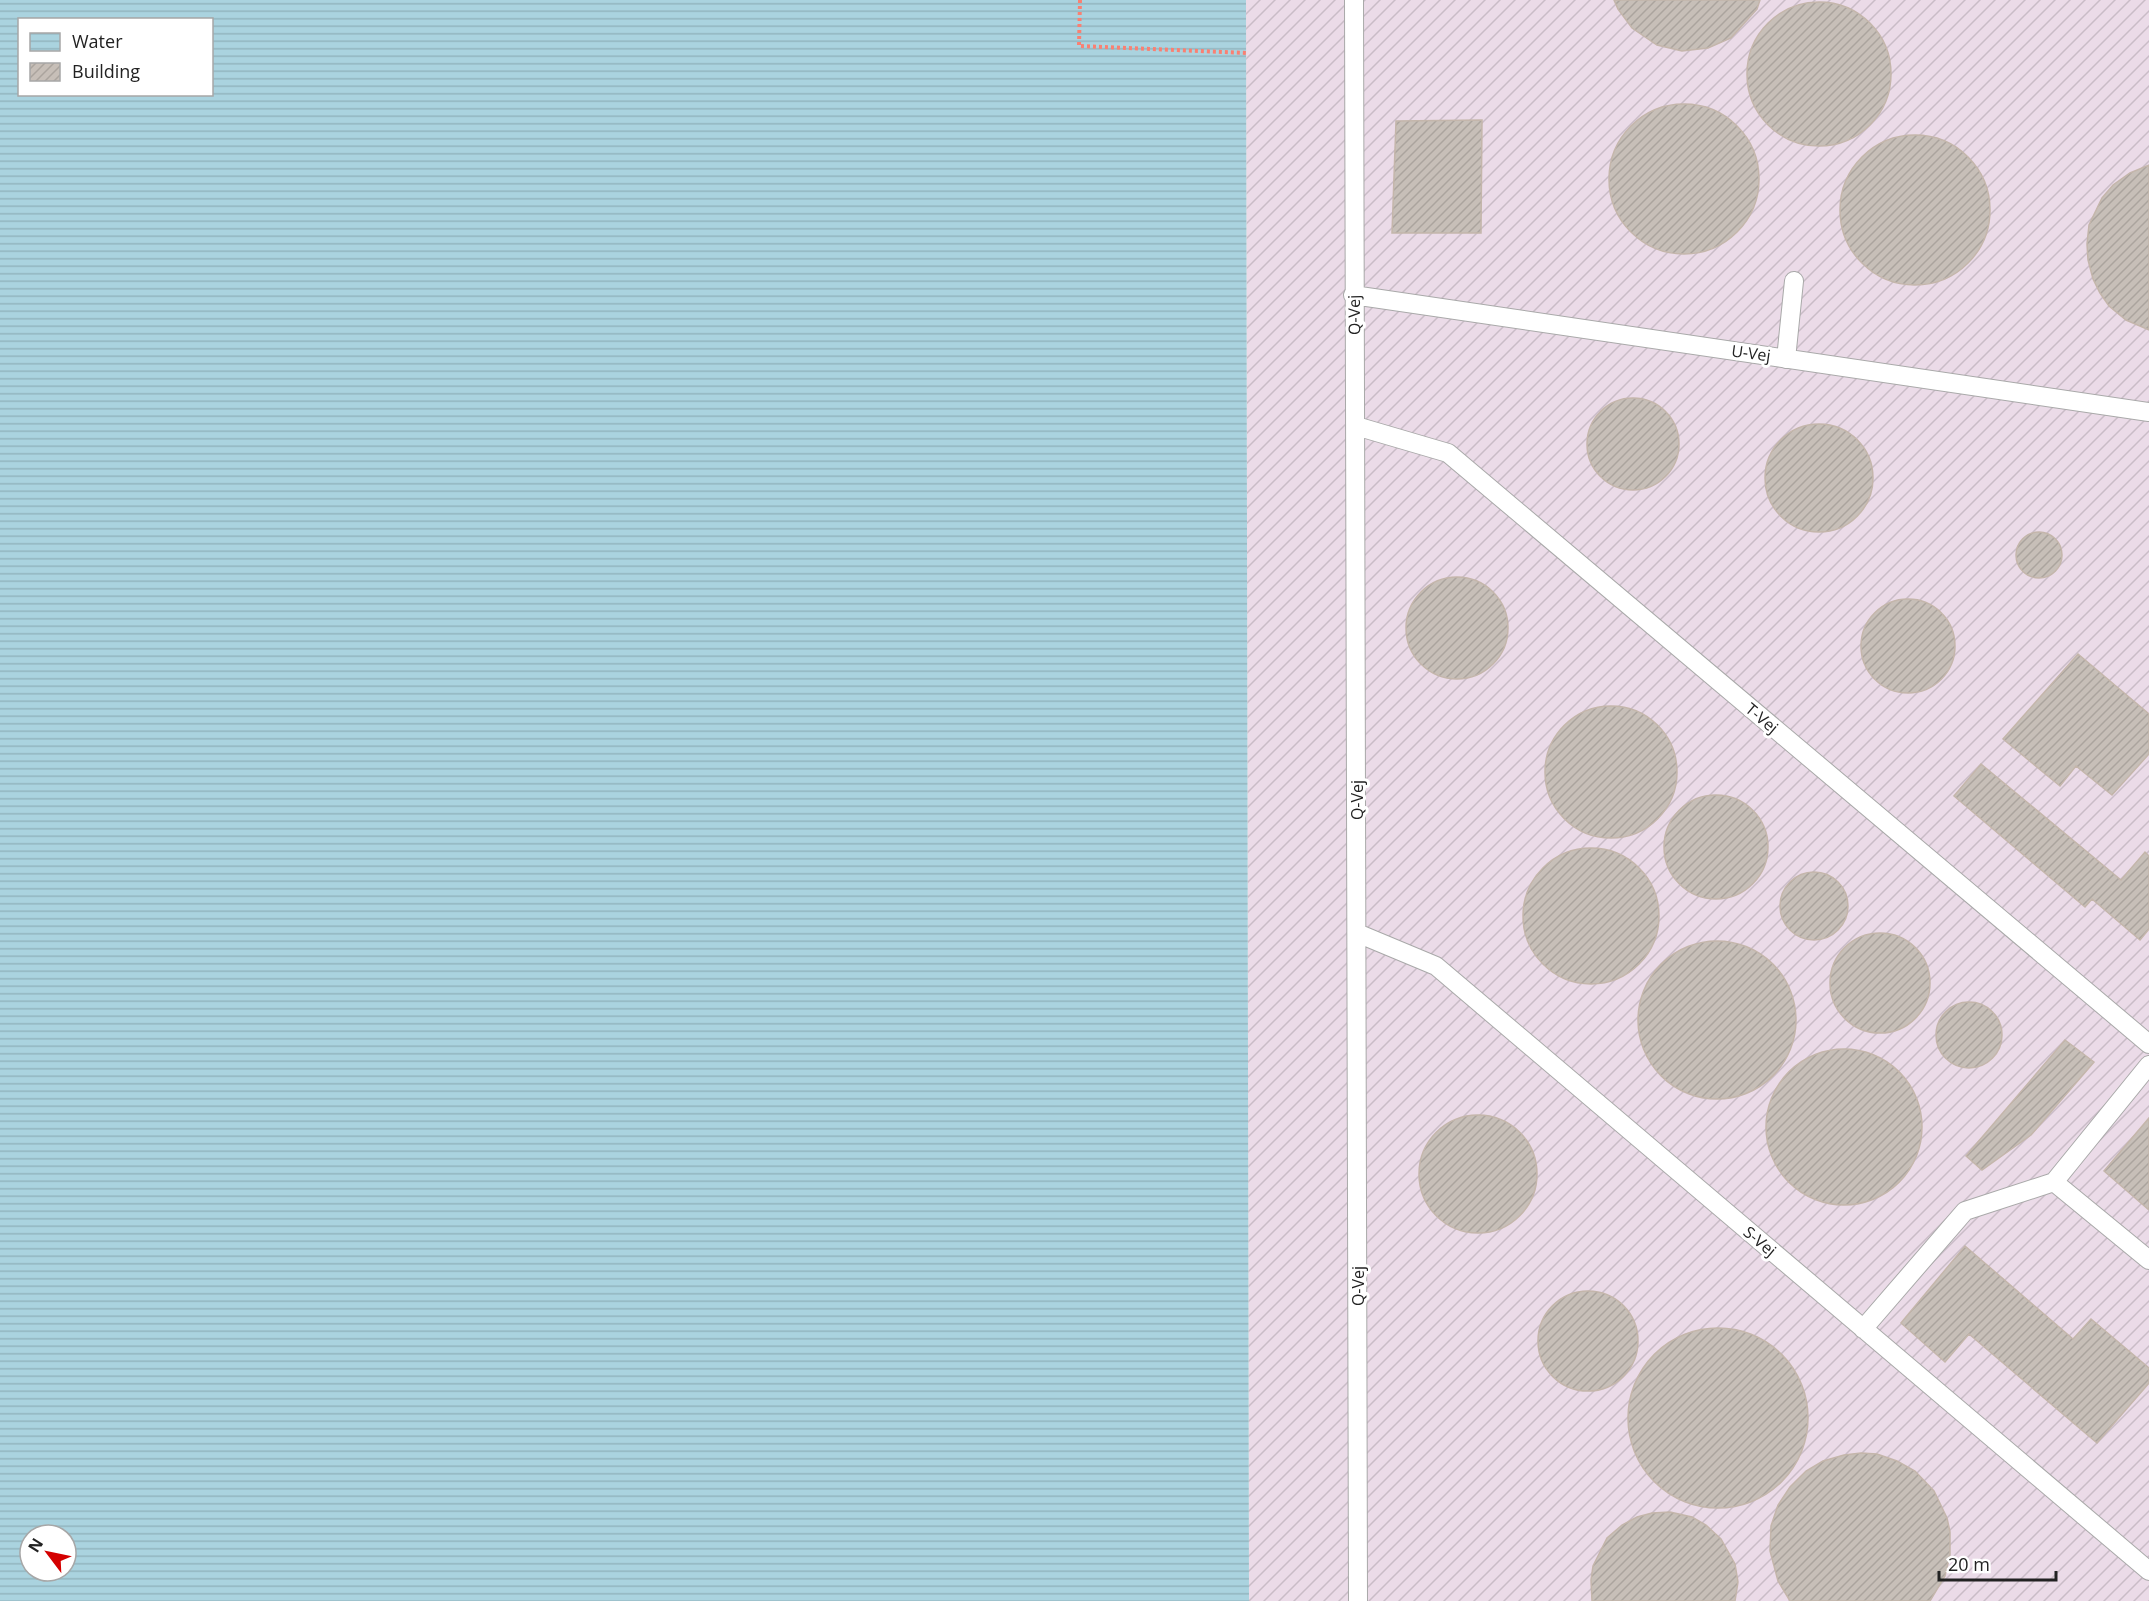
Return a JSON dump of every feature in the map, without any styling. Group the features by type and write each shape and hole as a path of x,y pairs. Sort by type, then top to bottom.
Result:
{"lane":[{"name":"Q-Vej","path":"1354,0 1358,1601"},
{"path":"1786,358 1794,281"},
{"name":"U-Vej","path":"1353,295 2149,412"},
{"name":"T-Vej","path":"1356,426 1448,453 2149,1044"},
{"name":"S-Vej","path":"1357,933 1436,966 2149,1571"},
{"path":"1863,1329 1965,1211 2054,1182 2149,1065"},
{"path":"2054,1182 2149,1260"}],"path":[{"path":"1080,0 1079,46 1246,53"}],"shaded area":[{"path":"1246,0 2149,0 2149,1601 1249,1601"}],"water":[{"path":"0,0 1246,0 1249,1601 0,1601"}],"building":[{"path":"1614,0 1760,0 1757,9 1731,38 1708,48 1682,51 1657,45 1632,28"},
{"path":"1819,2 1847,7 1870,23 1886,46 1891,74 1886,102 1870,125 1847,141 1819,146 1791,141 1768,125 1752,102 1747,74 1752,46 1768,23 1791,7"},
{"path":"1684,104 1699,105 1713,110 1726,116 1737,126 1747,137 1753,150 1758,164 1758,194 1753,208 1747,221 1737,232 1726,242 1713,248 1699,253 1684,254 1669,253 1655,248 1642,242 1631,232 1621,221 1615,208 1610,194 1609,179 1610,164 1615,150 1621,137 1631,126 1642,116 1655,110 1669,105"},
{"path":"1482,120 1481,233 1392,233 1396,121"},
{"path":"1915,135 1930,136 1944,141 1968,157 1984,181 1989,195 1989,225 1984,239 1968,263 1944,279 1930,284 1915,285 1900,284 1886,279 1862,263 1846,239 1841,225 1840,210 1841,195 1846,181 1862,157 1886,141 1900,136"},
{"path":"2149,165 2149,330 2126,320 2109,306 2093,279 2087,244 2089,225 2102,198 2113,185 2130,173"},
{"path":"1633,398 1651,401 1666,411 1676,426 1679,444 1676,462 1666,477 1651,487 1633,490 1615,487 1600,477 1590,462 1587,444 1590,426 1600,411 1615,401"},
{"path":"1819,424 1840,428 1857,440 1869,457 1873,478 1869,499 1857,516 1840,528 1819,532 1798,528 1781,516 1769,499 1765,478 1769,457 1781,440 1798,428"},
{"path":"2044,532 2056,538 2061,546 2061,564 2056,572 2048,577 2034,578 2022,572 2017,564 2016,550 2022,538 2030,533"},
{"path":"1457,577 1486,585 1500,599 1508,628 1500,657 1486,671 1457,679 1428,671 1414,657 1406,628 1414,599 1428,585"},
{"path":"1908,599 1926,602 1941,613 1952,628 1955,646 1952,664 1941,679 1926,690 1908,693 1890,690 1875,679 1864,664 1861,646 1864,628 1875,613 1890,602"},
{"path":"2078,654 2149,714 2149,754 2112,795 2076,766 2060,786 2003,739"},
{"path":"1611,706 1636,711 1658,725 1672,747 1677,772 1672,797 1658,819 1636,833 1611,838 1586,833 1564,819 1550,797 1545,772 1550,747 1564,725 1586,711"},
{"path":"1981,764 2121,880 2145,852 2149,856 2149,929 2140,940 2092,899 2085,907 1954,796"},
{"path":"1716,795 1736,799 1753,810 1764,827 1768,847 1764,867 1753,884 1736,895 1716,899 1696,895 1679,884 1668,867 1664,847 1668,827 1679,810 1696,799"},
{"path":"1591,848 1617,853 1639,868 1654,890 1659,916 1654,942 1639,964 1617,979 1591,984 1565,979 1543,964 1528,942 1523,916 1528,890 1543,868 1565,853"},
{"path":"1814,872 1827,875 1838,882 1845,893 1848,906 1845,919 1838,930 1827,937 1814,940 1801,937 1790,930 1783,919 1780,906 1783,893 1790,882 1801,875"},
{"path":"1870,933 1890,933 1916,947 1927,964 1930,983 1927,1002 1916,1019 1890,1033 1870,1033 1852,1025 1838,1011 1830,993 1830,973 1838,955 1852,941"},
{"path":"1717,941 1747,947 1761,954 1773,964 1783,976 1790,990 1796,1020 1790,1050 1783,1064 1773,1076 1761,1086 1747,1093 1717,1099 1687,1093 1673,1086 1661,1076 1651,1064 1644,1050 1638,1020 1644,990 1651,976 1661,964 1673,954 1687,947"},
{"path":"1969,1002 1981,1005 1992,1012 1999,1023 2002,1035 1999,1047 1992,1058 1981,1065 1969,1068 1957,1065 1946,1058 1939,1047 1936,1035 1939,1023 1946,1012 1957,1005"},
{"path":"2065,1040 2094,1062 2031,1135 1982,1170 1966,1156"},
{"path":"1844,1049 1859,1050 1874,1055 1888,1062 1899,1072 1909,1083 1916,1097 1921,1112 1921,1142 1916,1157 1909,1171 1899,1182 1888,1192 1874,1199 1859,1204 1844,1205 1829,1204 1814,1199 1800,1192 1789,1182 1779,1171 1772,1157 1767,1142 1766,1127 1767,1112 1772,1097 1779,1083 1789,1072 1800,1062 1814,1055 1829,1050"},
{"path":"1478,1115 1501,1119 1520,1132 1533,1151 1537,1174 1533,1197 1520,1216 1501,1229 1478,1233 1455,1229 1436,1216 1423,1197 1419,1174 1423,1151 1436,1132 1455,1119"},
{"path":"2149,1118 2149,1210 2104,1171"},
{"path":"1965,1246 2073,1339 2091,1319 2149,1368 2149,1383 2097,1443 1969,1334 1945,1362 1901,1323"},
{"path":"1588,1291 1607,1295 1624,1305 1634,1322 1638,1341 1634,1360 1624,1377 1607,1387 1588,1391 1569,1387 1552,1377 1542,1360 1538,1341 1542,1322 1552,1305 1569,1295"},
{"path":"1718,1328 1752,1335 1768,1343 1782,1354 1793,1368 1801,1384 1808,1418 1801,1452 1793,1468 1782,1482 1768,1493 1752,1501 1718,1508 1684,1501 1668,1493 1654,1482 1643,1468 1635,1452 1628,1418 1635,1384 1643,1368 1654,1354 1668,1343 1684,1335"},
{"path":"1861,1453 1877,1454 1897,1461 1915,1471 1934,1491 1947,1518 1950,1532 1950,1555 1945,1576 1930,1601 1790,1601 1778,1581 1770,1551 1771,1526 1778,1505 1790,1487 1806,1471 1823,1461"},
{"path":"1670,1512 1692,1517 1706,1525 1721,1539 1735,1564 1738,1582 1735,1601 1592,1601 1593,1566 1607,1538 1622,1525 1637,1517"}]}
